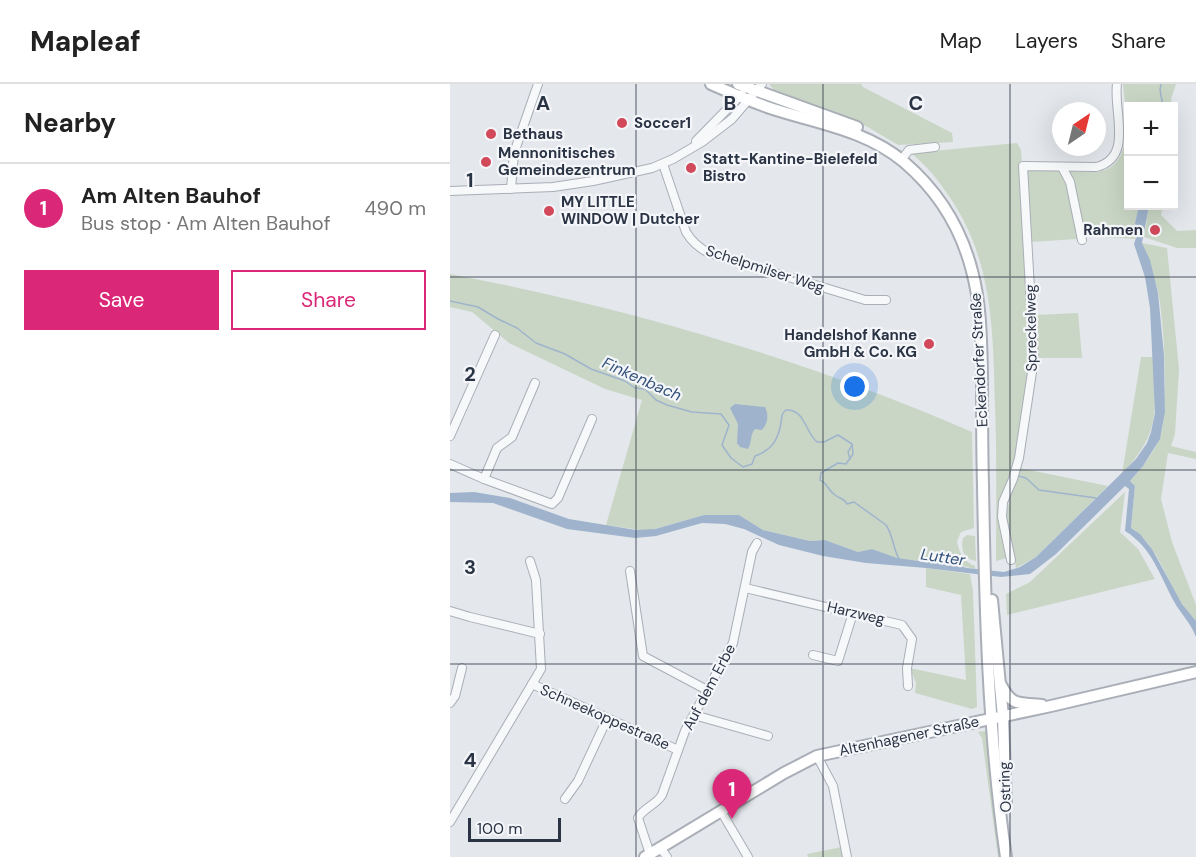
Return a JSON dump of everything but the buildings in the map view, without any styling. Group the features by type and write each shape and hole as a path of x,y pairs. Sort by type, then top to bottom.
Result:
{"main road":[{"name":"Eckendorfer Straße","path":"711,84 744,98 844,129 878,144 897,156 916,173 940,201 964,246 978,299 988,591 997,717"},
{"name":"Eckendorfer Straße","path":"751,86 854,125 882,139 905,155 933,182 955,212 971,244 984,297 988,344 987,558"},
{"name":"Eckendorfer Straße","path":"988,591 999,682 997,717"},
{"name":"Altenhagener Straße","path":"647,855 799,764 817,756 1051,706 1196,672"},
{"path":"999,682 1015,703 1051,706"},
{"name":"Ostring","path":"997,717 1006,857"},
{"name":"Ostring","path":"997,717 1011,857"}],"street":[{"path":"511,189 514,153 538,84"},
{"path":"1082,240 1070,182 1062,166 1099,167 1107,164 1114,155 1120,140 1117,84"},
{"path":"450,191 553,187 593,181 663,164 698,140 744,98 751,86"},
{"path":"905,155 909,150 935,147"},
{"name":"Schelpmilser Weg","path":"663,164 686,232 701,249 865,300 886,300"},
{"name":"Spreckelweg","path":"1011,560 1002,517 1003,502 1013,479 1018,458 1034,358 1023,166 1062,166"},
{"path":"450,436 495,335"},
{"path":"484,479 497,448 512,437 535,383"},
{"path":"450,464 549,504 554,503 592,418"},
{"name":"Auf dem Erbe","path":"647,855 638,818 662,795 693,715 733,643 752,552 757,543"},
{"path":"450,822 542,664 536,580 530,561"},
{"path":"630,571 643,656 707,690"},
{"name":"Harzweg","path":"745,588 895,622 907,629 912,639 907,668 908,687"},
{"path":"450,610 540,634"},
{"path":"813,655 838,661 853,613"},
{"path":"450,704 455,696 462,668"},
{"name":"Schneekoppestraße","path":"532,684 678,750"},
{"path":"693,715 768,736"},
{"path":"565,799 578,781 608,719"},
{"path":"817,756 831,779 835,791 847,857"},
{"path":"721,811 748,857"},
{"path":"660,847 667,857"}],"green space":[{"path":"769,84 861,84 952,133 953,142 898,145 866,126 776,92"},
{"path":"1123,84 1176,84 1171,102 1125,102"},
{"path":"1017,143 1021,150 1033,355 1018,450 1000,503 1007,558 996,561 994,377 988,296 974,244 963,219 940,184 912,153"},
{"path":"1124,144 1124,210 1138,210 1135,223 1136,239 1084,236 1068,171 1105,170 1121,155"},
{"path":"1025,171 1062,171 1067,178 1077,239 1029,242"},
{"path":"1148,210 1162,210 1161,215 1177,231 1196,230 1196,248 1177,248 1144,237"},
{"path":"1142,243 1167,248 1179,369 1175,434 1171,446 1196,452 1196,459 1168,453 1161,499 1172,542 1196,605 1196,621 1181,602 1154,552 1131,528 1135,486 1130,481 1146,462 1159,440 1165,390 1160,305"},
{"path":"450,274 583,303 715,338 845,381 972,432 974,528 961,532 957,541 963,557 975,566 975,569 942,561 926,562 896,558 872,549 858,552 825,540 810,541 763,530 739,515 704,515 647,531 606,525 642,400 605,389 509,343 472,312 450,307"},
{"path":"1078,313 1082,358 1035,358 1034,315"},
{"path":"1141,357 1154,357 1153,420 1144,445 1122,474"},
{"path":"1019,468 1108,486 1036,557 1016,568 1005,517"},
{"path":"1125,492 1120,532 1138,549 1155,579 1007,615 1006,594 1030,582"},
{"path":"967,535 975,536 976,561 968,558 963,550 963,538"},
{"path":"926,568 970,574 973,591 977,707 972,709 915,693 916,683 910,668 966,680 961,595 926,587"},
{"path":"985,731 988,734 1004,857 998,857 982,738 978,732"},
{"path":"842,847 844,857 808,857 807,854"}],"water":[{"path":"1138,210 1148,210 1142,243 1150,260 1158,293 1164,355 1165,412 1160,439 1143,466 1130,481 1135,486 1131,528 1140,534 1152,549 1182,604 1196,621 1196,637 1143,546 1125,531 1129,489 1125,486 1056,554 1030,574 1001,577 866,563 823,556 779,545 744,529 725,524 702,523 656,536 635,538 567,529 493,503 450,502 450,493 474,492 510,498 569,519 636,530 655,529 704,515 739,515 763,530 810,541 825,540 858,552 872,549 897,558 926,562 941,561 967,568 1004,572 1020,567 1036,557 1136,459 1147,443 1151,432 1155,413 1150,308 1145,277 1134,244 1137,235 1135,223"},
{"path":"735,404 765,407 767,413 766,425 762,430 753,431 748,449 740,447 737,443 738,424 730,408"}],"waterway":[{"name":"Lutter","path":"1161,84 1162,102"},
{"name":"Finkenbach","path":"450,301 478,307 517,328 536,343 565,354 591,369 625,381 635,388 645,389 656,400 667,405 692,412 721,414 729,425 722,445 731,458 743,467 752,464 755,456 766,451 773,444 780,429 782,414 786,410 797,413 801,417 817,442 824,442 838,435 852,444 853,454 846,464 838,463 821,473 820,480 847,504 854,502 886,525 899,559"},
{"name":"Finkenbach","path":"850,459 848,452 852,445"},
{"path":"1018,476 1026,478 1039,490 1096,498"}],"place":[{"name":"Soccer1","path":"622,123"},
{"name":"Bethaus","path":"491,134"},
{"name":"Mennonitisches Gemeindezentrum","path":"486,162"},
{"name":"Statt-Kantine-Bielefeld Bistro","path":"691,168"},
{"name":"MY LITTLE WINDOW | Dutcher","path":"549,211"},
{"name":"Rahmen","path":"1155,230"},
{"name":"Handelshof Kanne GmbH & Co. KG","path":"929,344"},
{"name":"Am Alten Bauhof","path":"732,819"}]}
